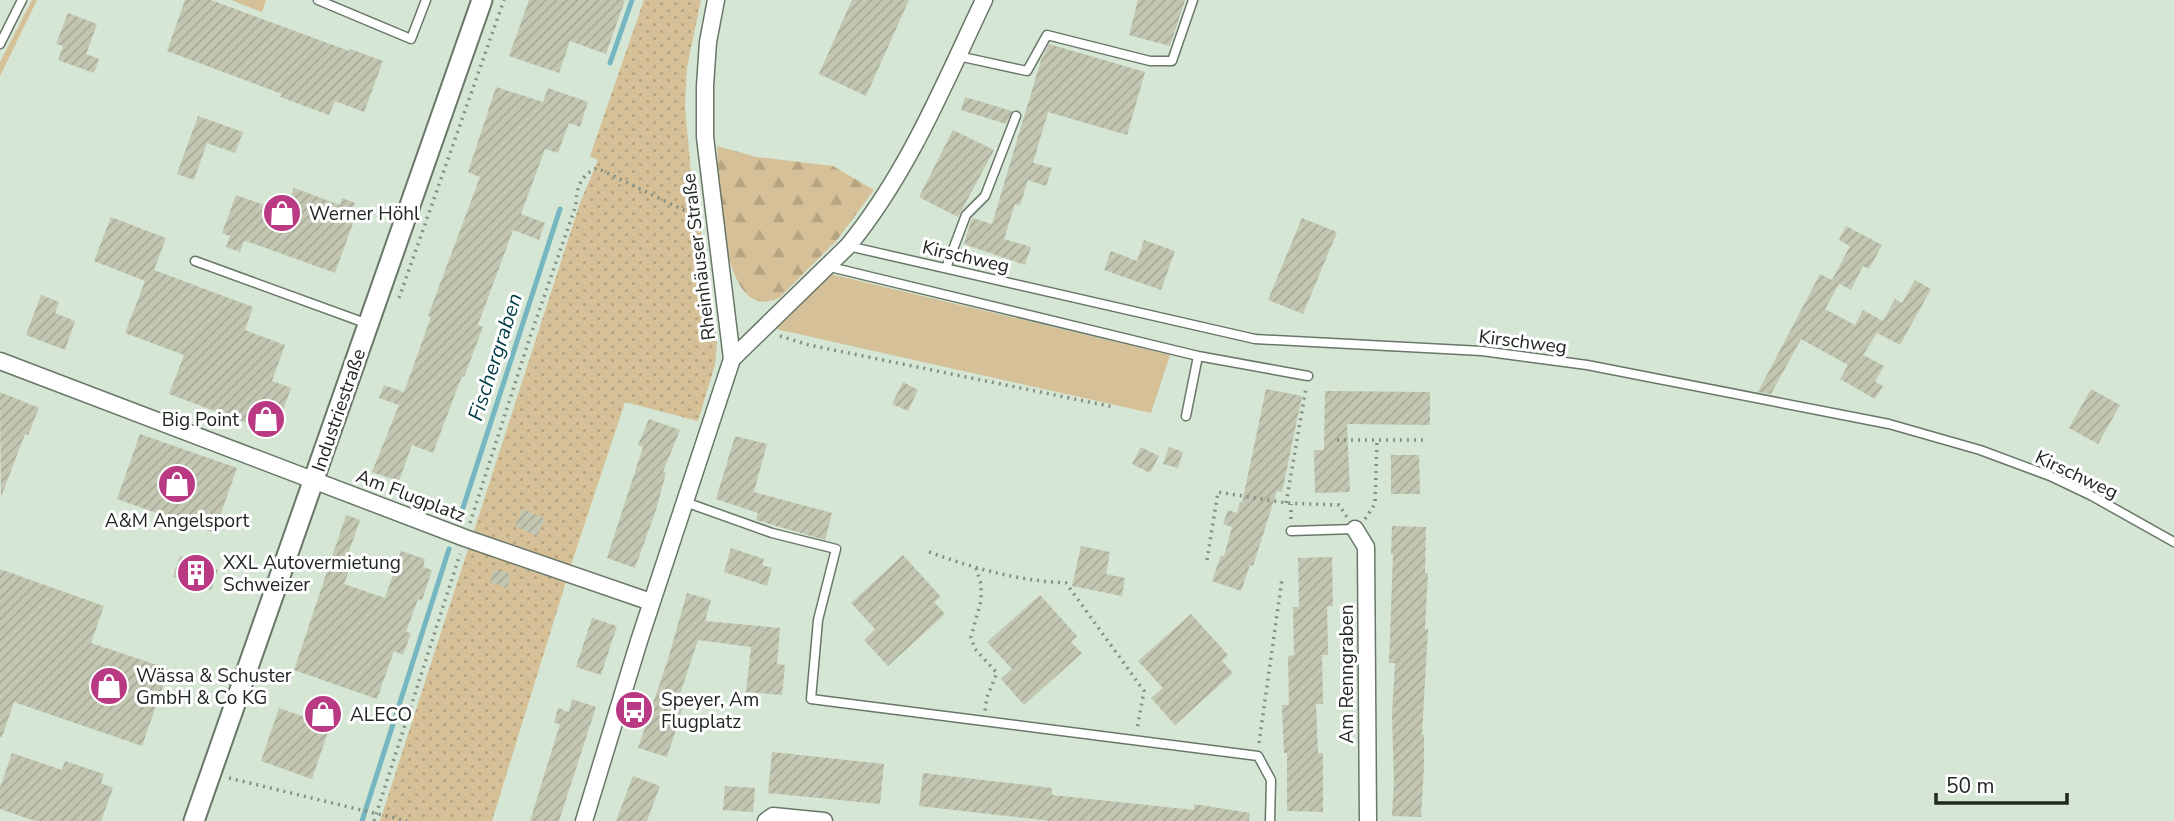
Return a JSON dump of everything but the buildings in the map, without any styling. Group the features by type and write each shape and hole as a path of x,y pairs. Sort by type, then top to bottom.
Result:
{"street":[{"name":"Industriestraße","path":"194,821 482,0"},
{"name":"Rheinhäuser Straße","path":"584,821 651,602 732,359 705,137 708,42 716,0"},
{"path":"732,359 848,246 885,195 916,142 984,0"},
{"name":"Am Flugplatz","path":"0,361 465,538 651,602"},
{"name":"Am Renngraben","path":"1355,529 1366,547 1368,821"},
{"path":"769,818 824,821"}],"lane":[{"path":"0,44 22,0"},
{"path":"317,0 411,39 426,0"},
{"path":"958,56 1027,71 1047,35 1150,61 1172,61 1193,0"},
{"path":"946,268 966,215 985,196 1016,116"},
{"name":"Kirschweg","path":"848,246 1255,339 1482,351 1587,365 1889,424 1980,450 2050,476 2174,542"},
{"path":"195,261 368,324"},
{"path":"825,266 1198,356 1308,376"},
{"path":"1185,416 1198,356"},
{"path":"685,502 772,533 836,549 818,620 811,699 1258,756 1271,780 1270,821"},
{"path":"1291,531 1355,529"}],"path":[{"path":"374,821 374,813 576,205 576,191 582,179 597,168 715,225"},
{"path":"761,331 809,345 1114,407"},
{"path":"1286,503 1308,376"},
{"path":"1337,440 1423,440"},
{"path":"1207,559 1218,492 1286,503 1339,505 1355,529 1375,504 1377,440"},
{"path":"929,552 976,568 1029,581 1066,583 1144,691 1136,735"},
{"path":"976,568 981,584 981,601 971,637 975,649 997,673 986,697 984,715"},
{"path":"1258,756 1282,579"},
{"path":"211,774 407,821"}],"green space":[{"path":"32,0 37,0 0,76 0,62"},
{"path":"231,0 266,0 262,12"},
{"path":"644,0 701,0 687,67 685,106 692,185 708,267 717,342 715,365 698,421 625,402 492,821 380,821 580,203 598,160 590,156"},
{"path":"717,146 757,157 833,166 874,190 837,240 779,298 759,301 744,291 733,271 722,216"},
{"path":"826,273 1170,355 1151,413 776,329"}],"waterway":[{"name":"Fischergraben","path":"610,63 632,0"},
{"name":"Fischergraben","path":"461,514 560,209"},
{"name":"Fischergraben","path":"362,821 449,549"}],"place":[{"name":"Werner Höhl","path":"282,213"},
{"name":"Big Point","path":"266,419"},
{"name":"A&M Angelsport","path":"177,484"},
{"name":"XXL Autovermietung Schweizer","path":"196,573"},
{"name":"Wässa & Schuster GmbH & Co KG","path":"109,686"},
{"name":"Speyer, Am Flugplatz","path":"634,710"},
{"name":"ALECO","path":"323,714"}]}
